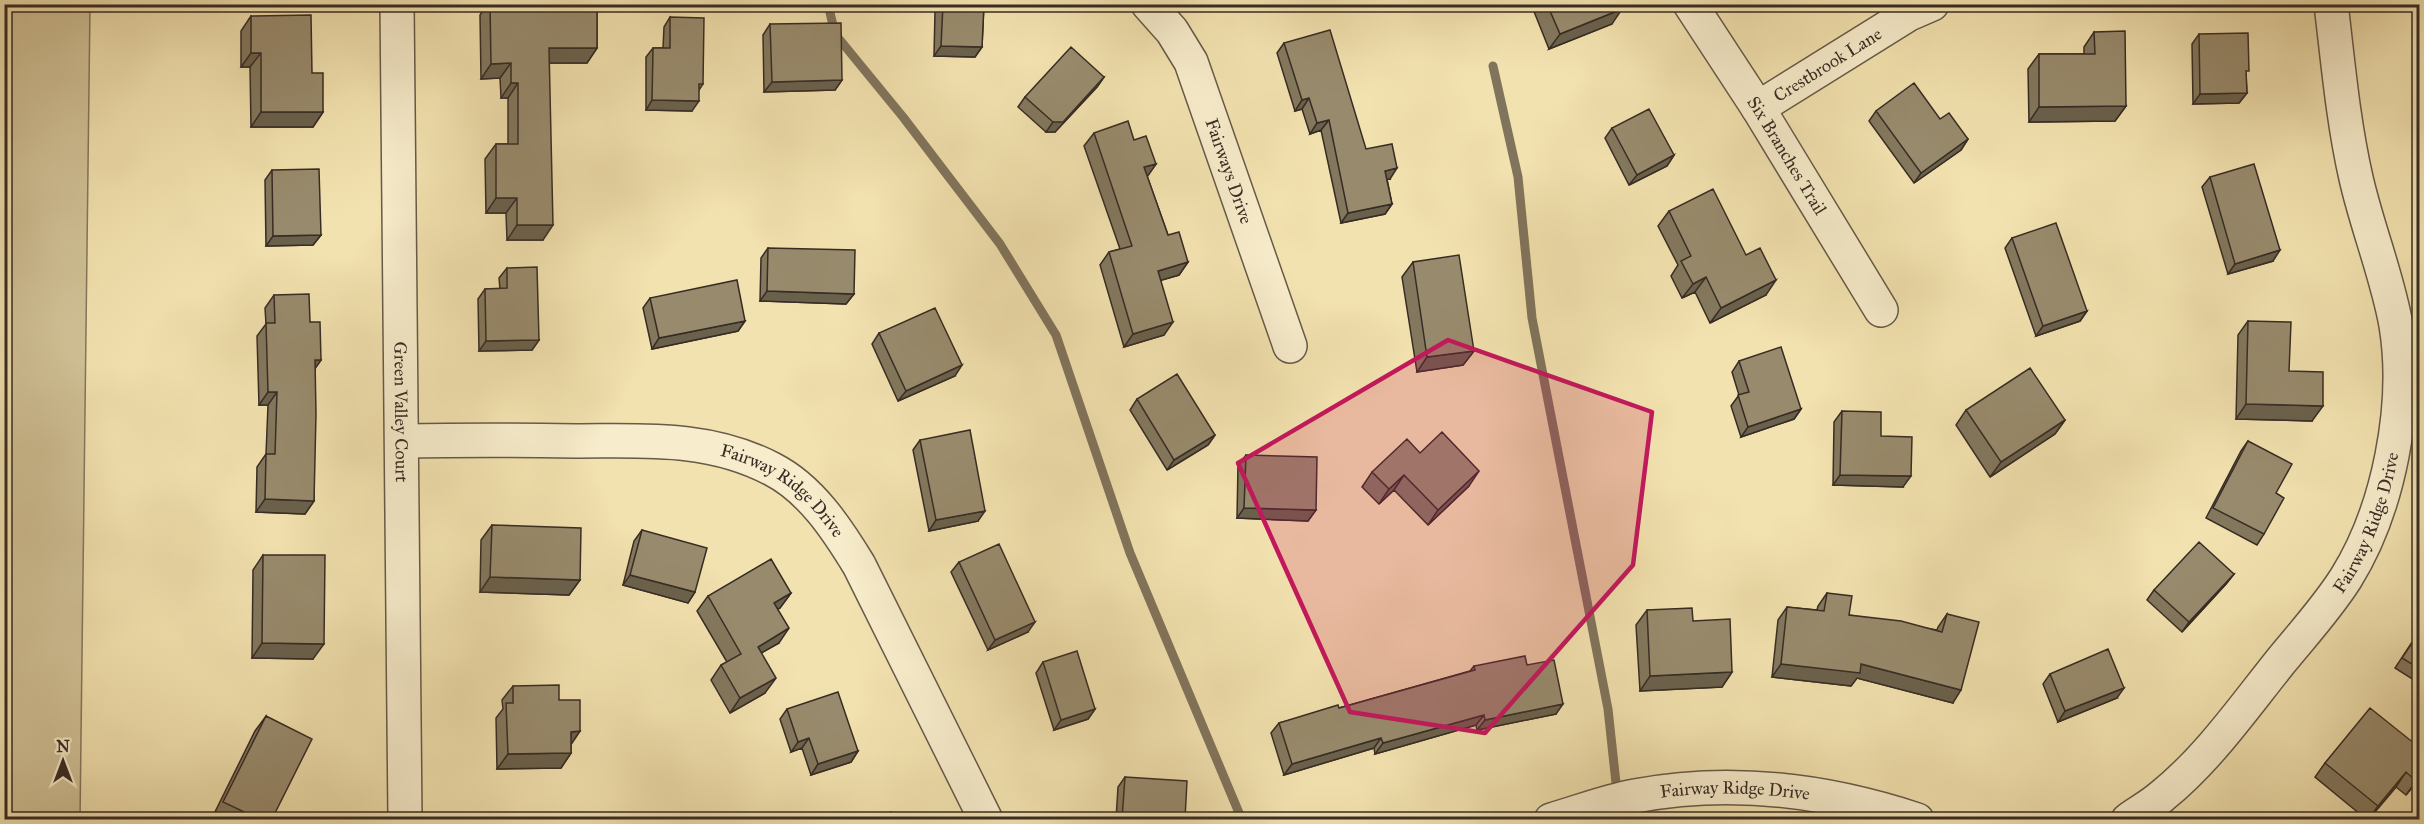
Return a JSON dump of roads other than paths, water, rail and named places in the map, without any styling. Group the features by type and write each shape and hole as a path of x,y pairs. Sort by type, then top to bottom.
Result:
{"street":[{"name":"Green Valley Court","path":"397,4 405,819"},
{"name":"Fairways Drive","path":"1148,4 1172,31 1191,62 1290,346"},
{"name":"Six Branches Trail","path":"1690,4 1758,108 1881,310"},
{"name":"Crestbrook Lane","path":"1758,108 1910,14 1932,4"},
{"name":"Fairway Ridge Drive","path":"2128,819 2163,796 2206,754 2332,599 2359,554 2387,480 2396,431 2399,352 2397,334 2388,289 2356,179 2346,124 2331,4"},
{"name":"Fairway Ridge Drive","path":"403,441 677,441 728,450 773,470 811,498 835,525 859,565 986,819"},
{"name":"Fairway Ridge Drive","path":"1551,819 1634,796 1676,790 1729,787 1787,789 1917,819"}],"waterway":[{"path":"828,4 835,34 903,117 1000,244 1056,335 1130,553 1242,820"},
{"path":"1493,66 1518,177 1532,318 1608,709 1620,820"}]}
